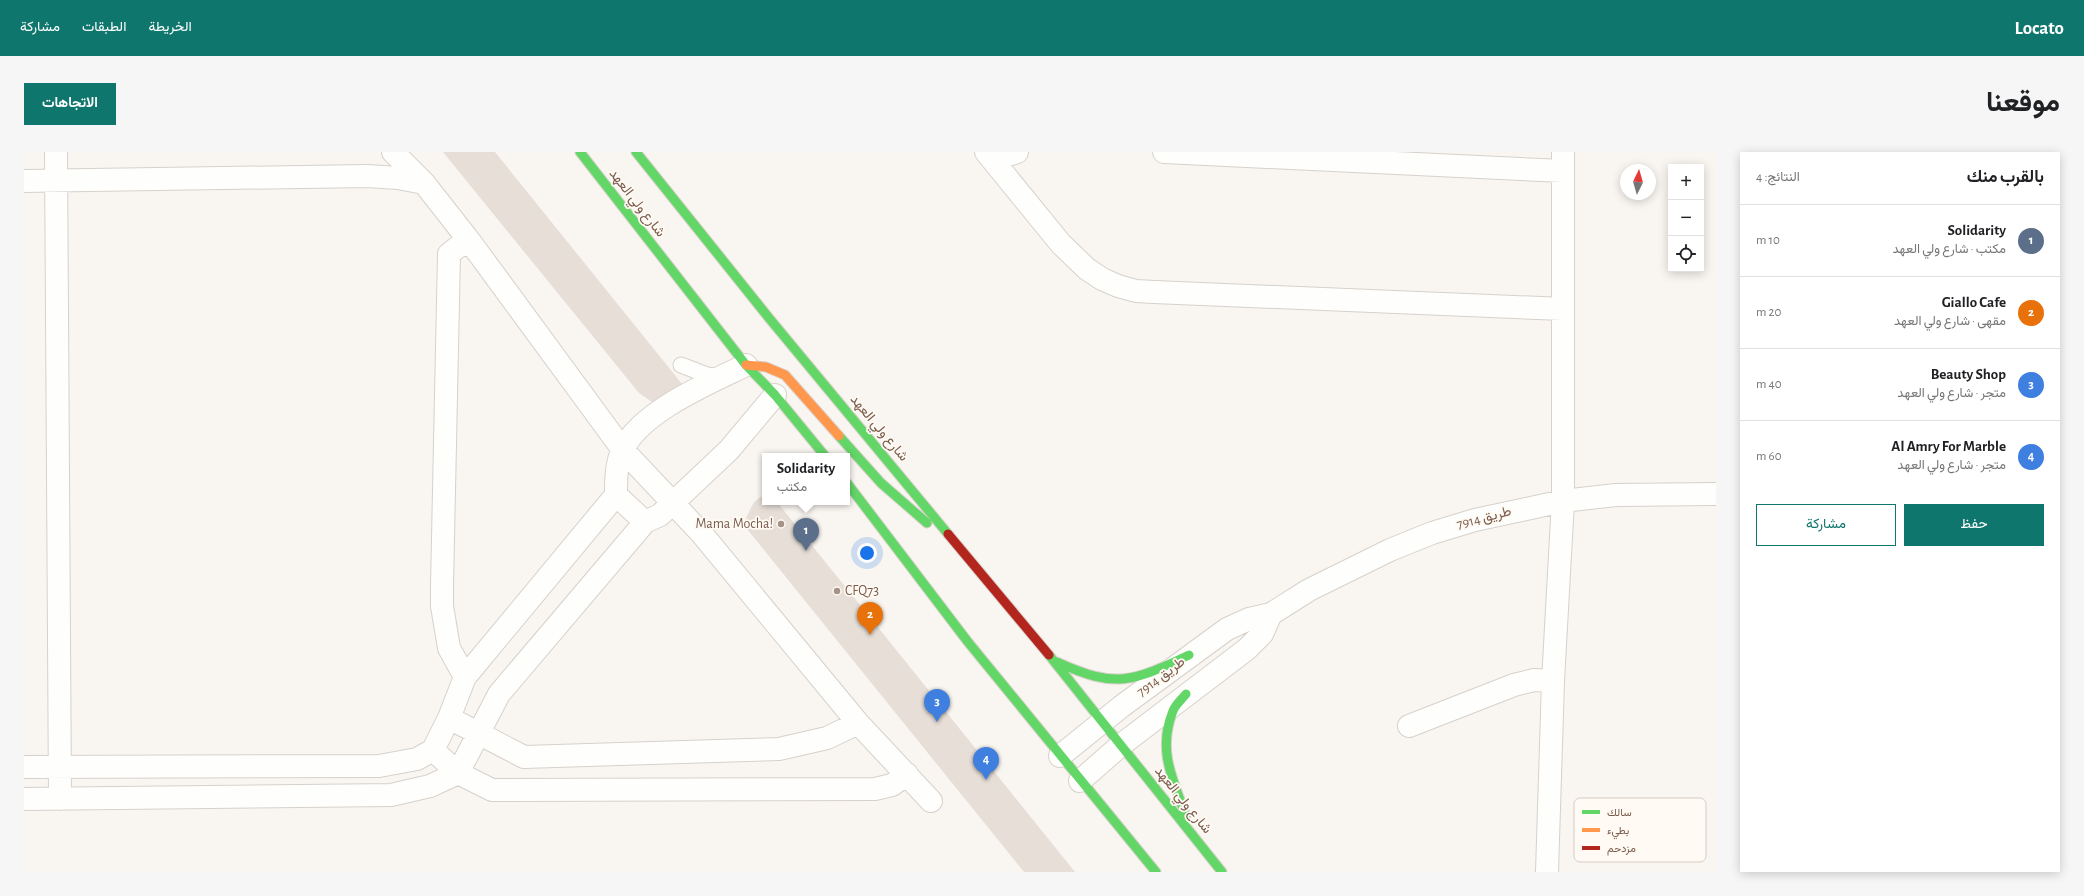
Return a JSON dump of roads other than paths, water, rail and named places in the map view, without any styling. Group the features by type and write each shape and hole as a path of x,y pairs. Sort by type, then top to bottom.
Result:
{"main road":[{"name":"شارع ولي العهد","path":"580,152 746,365 775,394 823,453"},
{"name":"شارع ولي العهد","path":"636,152 769,318 1054,661 1222,872"},
{"path":"746,365 762,366 774,369 785,375 881,483 919,517 960,547"},
{"path":"850,487 968,642 1156,872"},
{"path":"1054,661 1081,674 1103,680 1122,681 1144,676 1189,655"},
{"path":"1186,694 1173,710 1167,734 1166,759 1190,830"}],"street":[{"path":"56,152 60,799"},
{"path":"393,152 424,183 471,244 623,450 672,504 702,534 858,723 931,801"},
{"path":"990,156 1017,152"},
{"path":"1164,152 1563,161 1563,501 1553,681 1547,872"},
{"path":"990,156 1074,257 1102,279 1136,291 1563,309"},
{"path":"24,181 367,176 398,178 424,183"},
{"path":"465,677 449,648 442,606 442,592 449,254 459,246 471,244"},
{"path":"24,767 379,766 417,759 432,750 449,718 465,677 616,495 616,472 623,450 634,434 648,420 683,397 746,365"},
{"path":"24,799 391,795 430,786 458,773 499,694 645,522 660,515 729,450 775,394"},
{"name":"طريق 7914","path":"1060,756 1102,721 1189,655 1237,623 1271,614 1316,587 1390,550 1475,520 1563,501 1616,495 1716,494"},
{"path":"616,495 645,522"},
{"name":"طريق 7914","path":"1080,780 1186,694 1255,642 1268,624 1271,614"},
{"path":"1409,726 1514,685 1534,680 1553,681"},
{"path":"449,718 524,757 779,749 827,738 858,723"},
{"path":"432,750 458,773 492,790 875,789 892,785 907,774"}],"lane":[{"path":"681,365 707,375 722,377"}],"place":[{"name":"Mama Mocha!","path":"781,524"},
{"name":"Solidarity","path":"806,551"},
{"name":"CFQ73","path":"837,591"},
{"name":"Giallo Cafe","path":"870,635"},
{"name":"Beauty Shop","path":"937,722"},
{"name":"Al Amry For Marble","path":"986,780"}]}
